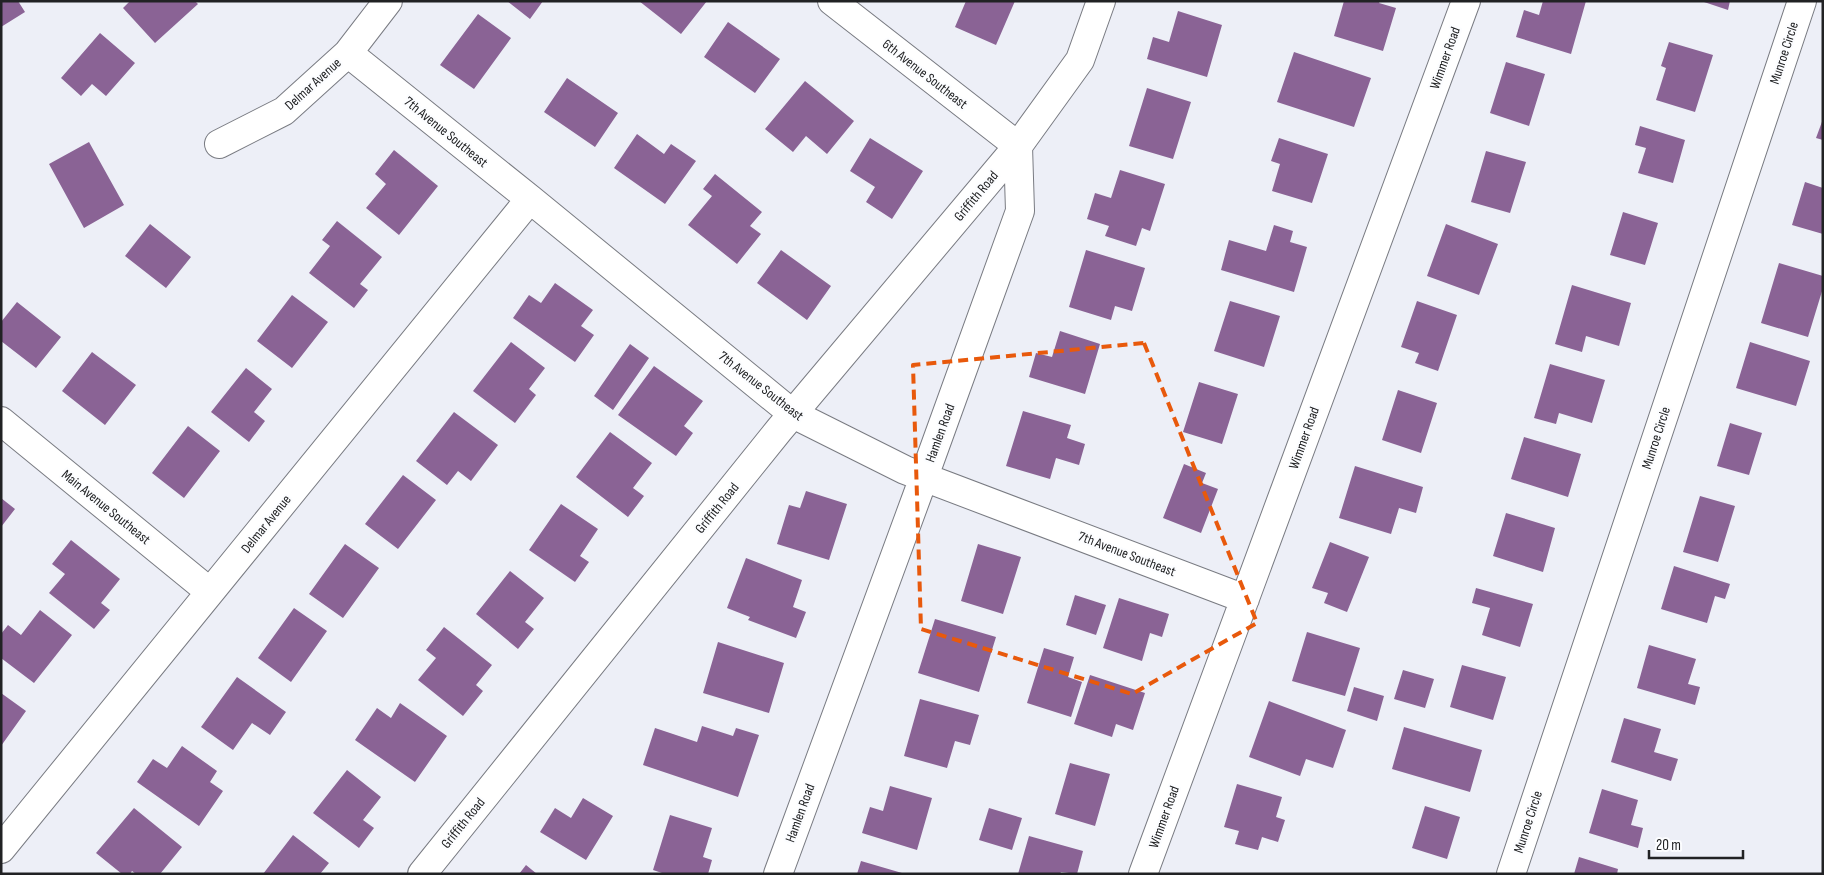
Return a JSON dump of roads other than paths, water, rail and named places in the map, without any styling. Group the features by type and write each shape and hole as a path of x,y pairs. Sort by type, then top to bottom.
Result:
{"street":[{"name":"Delmar Avenue","path":"219,144 284,111 348,52 388,1"},
{"name":"6th Avenue Southeast","path":"832,1 1018,146"},
{"path":"1018,146 1080,60 1101,1"},
{"name":"Wimmer Road","path":"1143,874 1466,1"},
{"name":"Munroe Circle","path":"1511,874 1802,1"},
{"name":"7th Avenue Southeast","path":"348,52 793,414 905,470 1244,599"},
{"name":"Griffith Road","path":"422,874 793,414 1018,146"},
{"name":"Hamlen Road","path":"778,874 1020,211 1018,146"},
{"name":"Delmar Avenue","path":"1,849 530,199"},
{"name":"Main Avenue Southeast","path":"1,421 210,592"}]}
